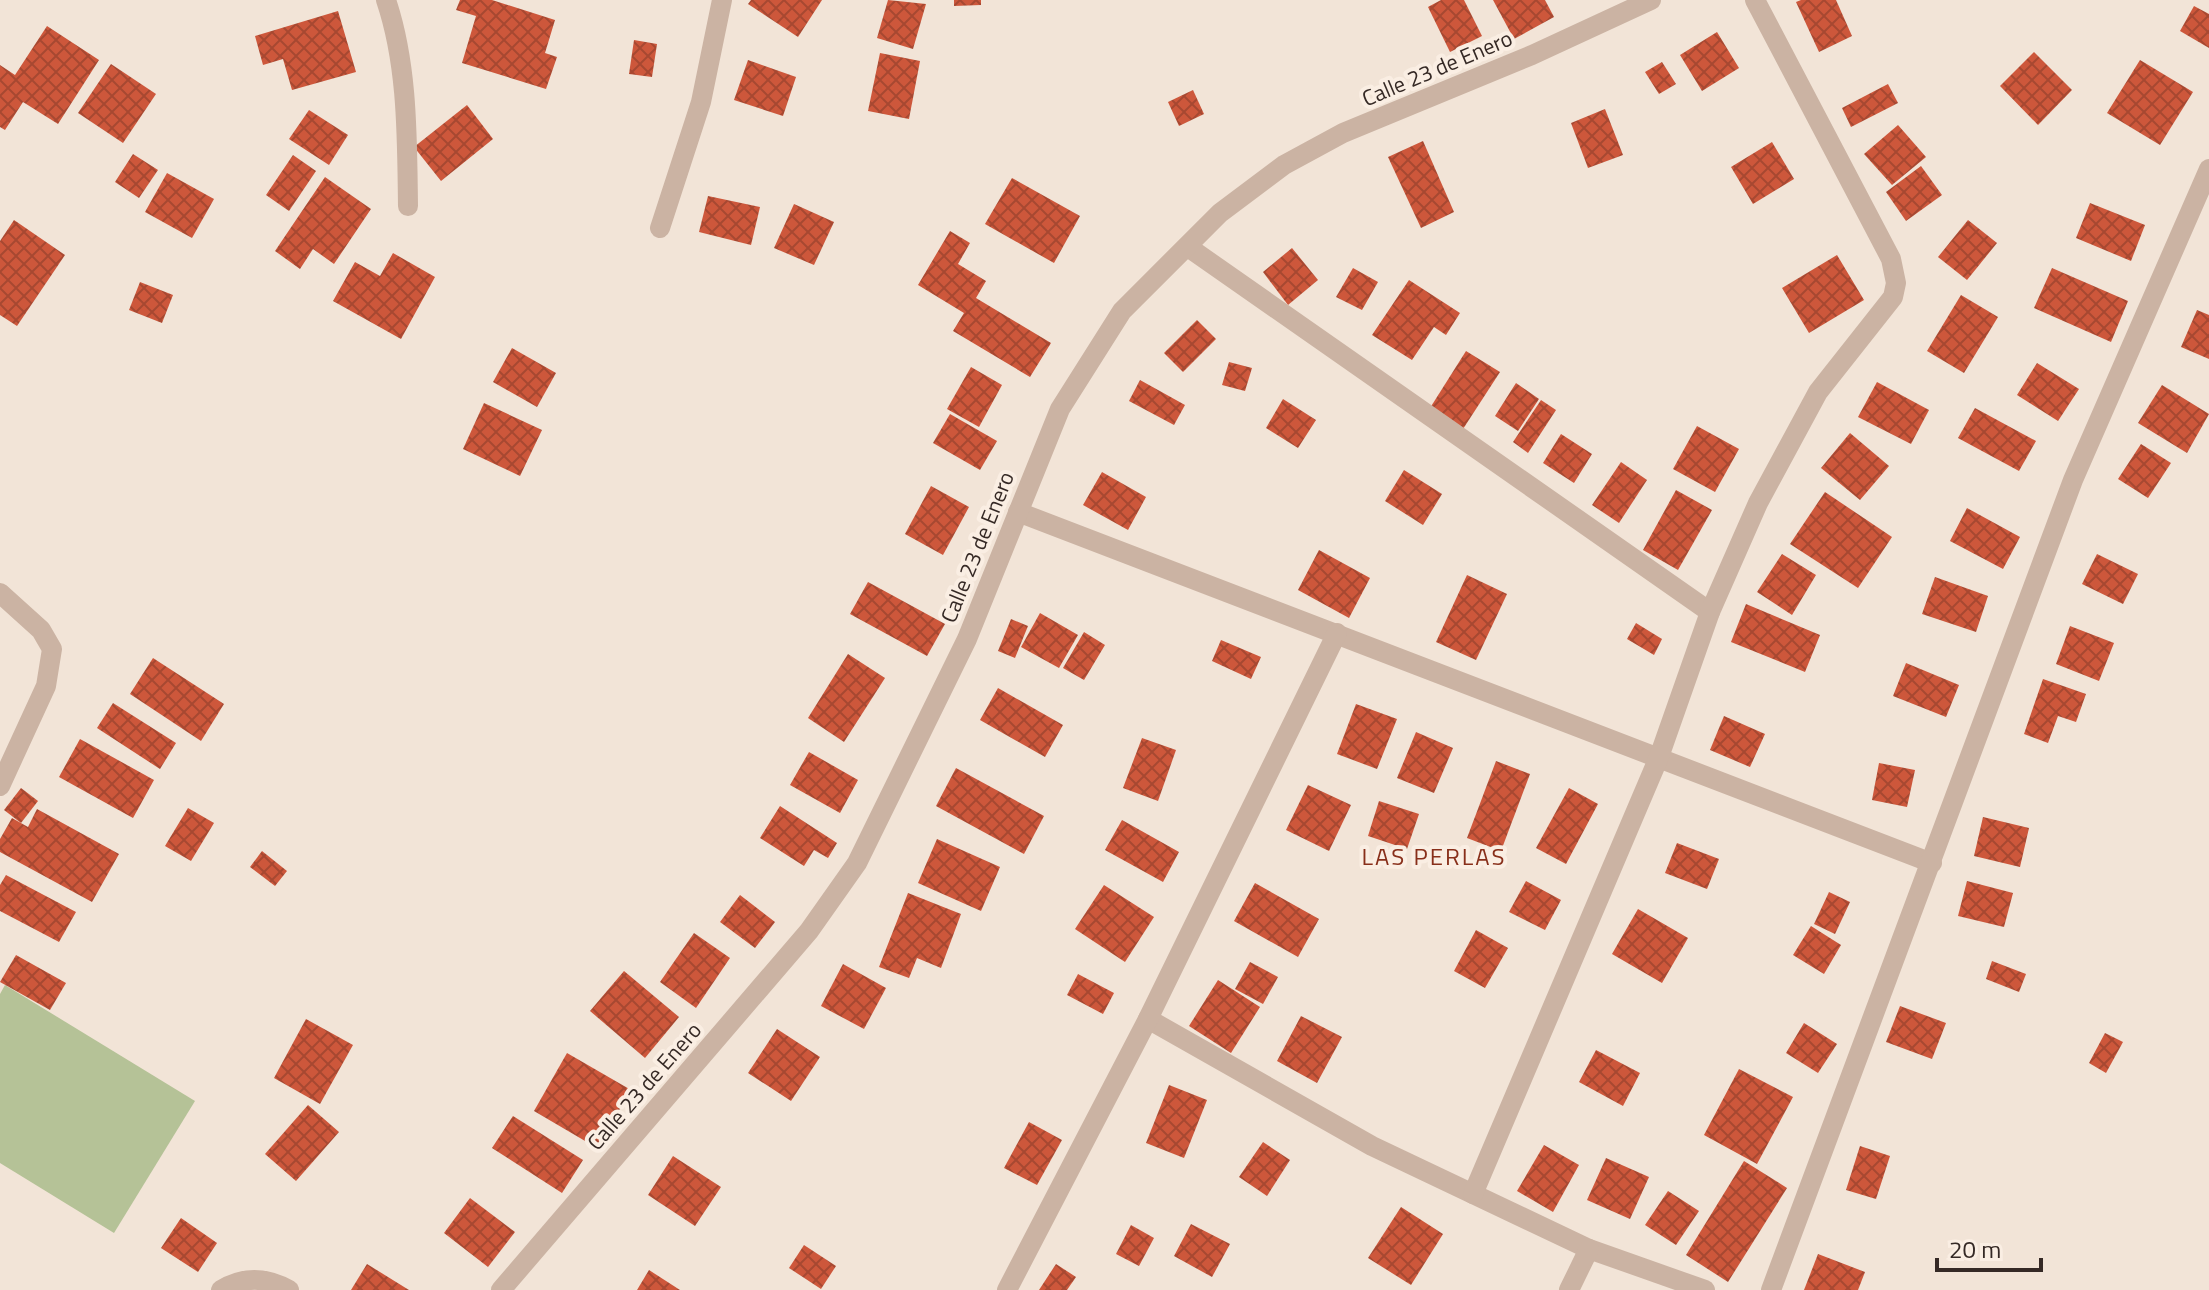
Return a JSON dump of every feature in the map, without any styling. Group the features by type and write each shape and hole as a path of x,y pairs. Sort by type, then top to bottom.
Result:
{"street":[{"path":"386,0 394,25 400,66 408,206"},
{"path":"660,228 701,102 722,0"},
{"name":"Calle 23 de Enero","path":"501,1290 783,963 834,898 893,793 967,639 1060,409 1122,311 1256,184 1313,148 1651,0"},
{"path":"1473,1194 1659,757 1710,612 1758,503 1801,419 1840,362 1885,310 1896,283 1891,259 1755,0"},
{"path":"1771,1290 2073,480 2209,169"},
{"path":"1188,247 1710,612"},
{"path":"1018,512 1932,863"},
{"path":"0,593 41,630 52,649 46,686 0,786"},
{"path":"1007,1290 1148,1019 1337,633"},
{"path":"1148,1019 1372,1146 1589,1249 1705,1290"},
{"path":"1569,1290 1589,1249"},
{"path":"221,1290 244,1279 257,1279 289,1290"}],"green space":[{"path":"5,985 195,1101 114,1233 0,1163 0,994"}],"building":[{"path":"460,0 492,0 555,20 545,53 557,57 546,89 462,63 476,16 456,10"},
{"path":"751,0 822,0 798,37 748,4"},
{"path":"888,0 926,4 913,49 877,38"},
{"path":"954,0 981,0 981,5 954,6"},
{"path":"1441,0 1464,0 1482,36 1450,52 1428,7"},
{"path":"1493,0 1545,0 1554,17 1514,39"},
{"path":"1836,0 1852,36 1819,52 1796,2"},
{"path":"2194,6 2209,14 2209,48 2180,31"},
{"path":"338,11 356,72 292,90 283,59 263,65 255,36"},
{"path":"47,26 99,60 58,124 23,102 5,130 0,127 0,65 15,75"},
{"path":"1717,32 1739,68 1702,91 1680,55"},
{"path":"634,40 657,44 652,77 629,74"},
{"path":"2034,52 2072,90 2038,125 2000,86"},
{"path":"880,53 920,61 909,119 868,111"},
{"path":"748,60 796,77 783,116 734,100"},
{"path":"2140,60 2193,92 2160,145 2107,113"},
{"path":"1662,62 1676,84 1659,94 1645,72"},
{"path":"111,64 156,94 123,143 78,113"},
{"path":"1888,84 1898,103 1851,127 1842,108"},
{"path":"1193,90 1204,114 1179,126 1168,102"},
{"path":"467,105 493,139 441,181 414,147"},
{"path":"1605,109 1623,155 1588,168 1571,123"},
{"path":"309,110 348,135 329,165 289,139"},
{"path":"1898,125 1926,157 1892,185 1864,154"},
{"path":"1423,141 1454,212 1421,228 1388,157"},
{"path":"1772,142 1794,179 1753,204 1731,167"},
{"path":"133,154 158,170 139,198 115,182"},
{"path":"293,155 316,171 289,211 266,195"},
{"path":"1921,166 1942,195 1906,221 1886,192"},
{"path":"167,173 214,199 192,238 145,212"},
{"path":"325,177 371,209 334,264 313,249 300,269 275,251"},
{"path":"1012,178 1080,216 1054,263 985,224"},
{"path":"708,196 760,207 751,245 699,232"},
{"path":"2090,203 2145,225 2131,261 2076,238"},
{"path":"794,204 834,222 814,265 774,248"},
{"path":"14,220 65,255 17,326 0,315 0,241"},
{"path":"1968,220 1997,243 1967,280 1938,257"},
{"path":"950,231 970,243 958,264 986,281 976,298 1051,343 1030,377 953,331 964,313 918,285"},
{"path":"1292,248 1318,280 1288,305 1263,272"},
{"path":"393,253 435,277 401,339 333,301 355,262 380,276"},
{"path":"1837,255 1864,300 1809,333 1782,288"},
{"path":"1353,268 1378,282 1362,310 1336,297"},
{"path":"2052,268 2128,301 2111,342 2034,308"},
{"path":"1409,280 1460,313 1446,335 1434,327 1412,360 1372,335"},
{"path":"140,282 173,295 162,323 129,310"},
{"path":"1961,295 1998,317 1964,373 1927,351"},
{"path":"2197,310 2209,315 2209,359 2181,347"},
{"path":"1197,320 1216,339 1183,372 1164,353"},
{"path":"512,348 556,373 537,407 493,382"},
{"path":"1466,351 1500,372 1463,429 1430,408"},
{"path":"1229,362 1252,368 1245,391 1222,385"},
{"path":"2037,363 2079,389 2058,421 2017,395"},
{"path":"971,367 1002,385 979,427 947,409"},
{"path":"1140,380 1185,405 1174,425 1129,401"},
{"path":"1877,382 1929,410 1911,444 1858,417"},
{"path":"1516,383 1539,399 1518,431 1495,416"},
{"path":"2162,385 2209,414 2187,453 2138,423"},
{"path":"1283,399 1316,420 1298,448 1266,428"},
{"path":"1541,400 1556,410 1528,453 1513,442"},
{"path":"484,403 542,430 520,476 463,449"},
{"path":"1975,408 2036,441 2019,471 1958,438"},
{"path":"950,414 997,441 980,470 933,443"},
{"path":"1697,426 1739,449 1715,492 1673,469"},
{"path":"1850,433 1889,466 1860,500 1821,468"},
{"path":"1561,434 1592,454 1574,483 1543,463"},
{"path":"2141,444 2171,463 2148,498 2118,479"},
{"path":"1621,462 1647,480 1619,523 1592,505"},
{"path":"1404,470 1442,494 1423,525 1385,501"},
{"path":"1102,472 1146,497 1128,530 1083,505"},
{"path":"931,486 969,507 943,555 905,534"},
{"path":"1676,490 1712,510 1678,570 1643,550"},
{"path":"1825,492 1892,537 1858,588 1790,544"},
{"path":"1967,508 2020,537 2003,569 1950,541"},
{"path":"1319,550 1370,578 1349,618 1298,590"},
{"path":"1782,554 1816,575 1792,615 1757,592"},
{"path":"2097,554 2138,574 2123,604 2082,584"},
{"path":"1467,575 1507,594 1476,660 1436,642"},
{"path":"1935,577 1988,596 1976,632 1922,614"},
{"path":"868,582 945,624 927,656 850,614"},
{"path":"1746,604 1820,635 1805,672 1731,642"},
{"path":"1040,613 1078,635 1059,668 1021,647"},
{"path":"1011,619 1028,626 1015,658 998,651"},
{"path":"1636,623 1662,639 1654,655 1627,639"},
{"path":"2070,626 2114,643 2099,681 2056,664"},
{"path":"1084,632 1105,645 1084,680 1063,668"},
{"path":"1221,640 1261,657 1251,679 1212,661"},
{"path":"848,654 885,678 844,742 808,718"},
{"path":"153,658 224,704 201,741 130,694"},
{"path":"1906,663 1959,685 1946,717 1893,696"},
{"path":"2043,679 2086,694 2076,722 2058,716 2048,743 2024,734"},
{"path":"998,688 1063,725 1045,757 980,720"},
{"path":"113,703 176,743 160,769 97,728"},
{"path":"1356,704 1397,719 1377,769 1337,754"},
{"path":"1724,716 1765,734 1750,767 1710,750"},
{"path":"1416,732 1453,748 1434,793 1397,778"},
{"path":"1142,738 1176,750 1158,801 1123,788"},
{"path":"80,739 154,780 133,818 59,777"},
{"path":"809,752 858,780 840,813 790,785"},
{"path":"1496,761 1530,774 1501,851 1467,838"},
{"path":"1879,763 1915,770 1907,807 1872,800"},
{"path":"956,768 1044,816 1024,854 936,806"},
{"path":"1308,785 1351,805 1329,851 1286,830"},
{"path":"21,788 38,801 21,823 4,810"},
{"path":"1569,788 1598,804 1566,864 1536,848"},
{"path":"1379,801 1419,814 1407,849 1368,836"},
{"path":"780,806 837,843 828,858 814,850 804,866 760,838"},
{"path":"188,808 214,823 191,861 165,846"},
{"path":"37,809 119,854 92,902 0,852 0,839 12,818 28,827"},
{"path":"1983,817 2029,828 2020,867 1974,856"},
{"path":"1122,820 1179,852 1163,882 1105,850"},
{"path":"937,839 1000,867 981,911 918,883"},
{"path":"1677,843 1719,859 1707,889 1665,873"},
{"path":"262,851 287,871 275,886 250,867"},
{"path":"6,875 76,912 59,942 0,911 0,885"},
{"path":"1526,881 1561,900 1545,930 1509,912"},
{"path":"1967,881 2013,893 2004,927 1958,916"},
{"path":"1255,883 1319,919 1298,957 1234,921"},
{"path":"1104,885 1154,917 1125,962 1075,929"},
{"path":"1829,892 1850,902 1835,934 1814,924"},
{"path":"908,893 961,914 941,968 917,958 909,978 879,967"},
{"path":"740,895 775,922 755,948 720,922"},
{"path":"1638,909 1688,938 1662,983 1612,954"},
{"path":"1811,926 1841,945 1824,974 1793,955"},
{"path":"1476,930 1508,948 1485,988 1454,971"},
{"path":"694,933 730,958 696,1008 660,982"},
{"path":"16,955 66,983 50,1010 0,982"},
{"path":"1992,961 2026,974 2019,992 1986,979"},
{"path":"1250,962 1278,977 1263,1004 1235,989"},
{"path":"843,964 886,988 864,1029 821,1006"},
{"path":"624,971 679,1017 645,1058 590,1011"},
{"path":"1078,974 1114,993 1103,1014 1067,995"},
{"path":"1218,980 1260,1007 1231,1053 1189,1026"},
{"path":"1900,1006 1946,1023 1932,1059 1886,1042"},
{"path":"1301,1016 1342,1037 1317,1083 1277,1061"},
{"path":"306,1019 353,1045 320,1104 274,1078"},
{"path":"1804,1023 1837,1044 1818,1073 1786,1053"},
{"path":"777,1029 820,1057 791,1101 748,1073"},
{"path":"2105,1033 2123,1042 2106,1073 2089,1063"},
{"path":"1596,1050 1640,1073 1623,1106 1579,1082"},
{"path":"567,1053 631,1090 597,1148 534,1111"},
{"path":"1739,1069 1793,1097 1757,1164 1704,1135"},
{"path":"1169,1085 1207,1100 1184,1158 1146,1143"},
{"path":"308,1105 339,1132 296,1181 265,1154"},
{"path":"513,1116 583,1160 562,1193 492,1148"},
{"path":"1029,1122 1062,1140 1037,1185 1004,1168"},
{"path":"1263,1142 1290,1160 1267,1196 1239,1177"},
{"path":"1544,1145 1579,1165 1553,1212 1517,1191"},
{"path":"1860,1146 1890,1156 1876,1199 1846,1190"},
{"path":"673,1156 721,1187 695,1226 648,1195"},
{"path":"1606,1158 1649,1177 1630,1219 1587,1200"},
{"path":"1744,1161 1787,1188 1728,1282 1686,1255"},
{"path":"1668,1191 1699,1211 1676,1245 1645,1225"},
{"path":"470,1198 515,1232 488,1267 444,1233"},
{"path":"1401,1207 1443,1234 1411,1285 1368,1258"},
{"path":"181,1218 217,1243 198,1272 161,1248"},
{"path":"1191,1224 1230,1244 1212,1277 1174,1256"},
{"path":"1131,1225 1154,1238 1139,1266 1116,1254"},
{"path":"804,1245 836,1266 821,1289 789,1268"},
{"path":"1818,1254 1865,1272 1858,1290 1804,1290"},
{"path":"367,1264 409,1290 351,1290"},
{"path":"1056,1264 1076,1277 1067,1290 1039,1290"},
{"path":"649,1270 680,1290 637,1290"}],"district":[{"name":"LAS PERLAS","path":"1434,856"}]}
